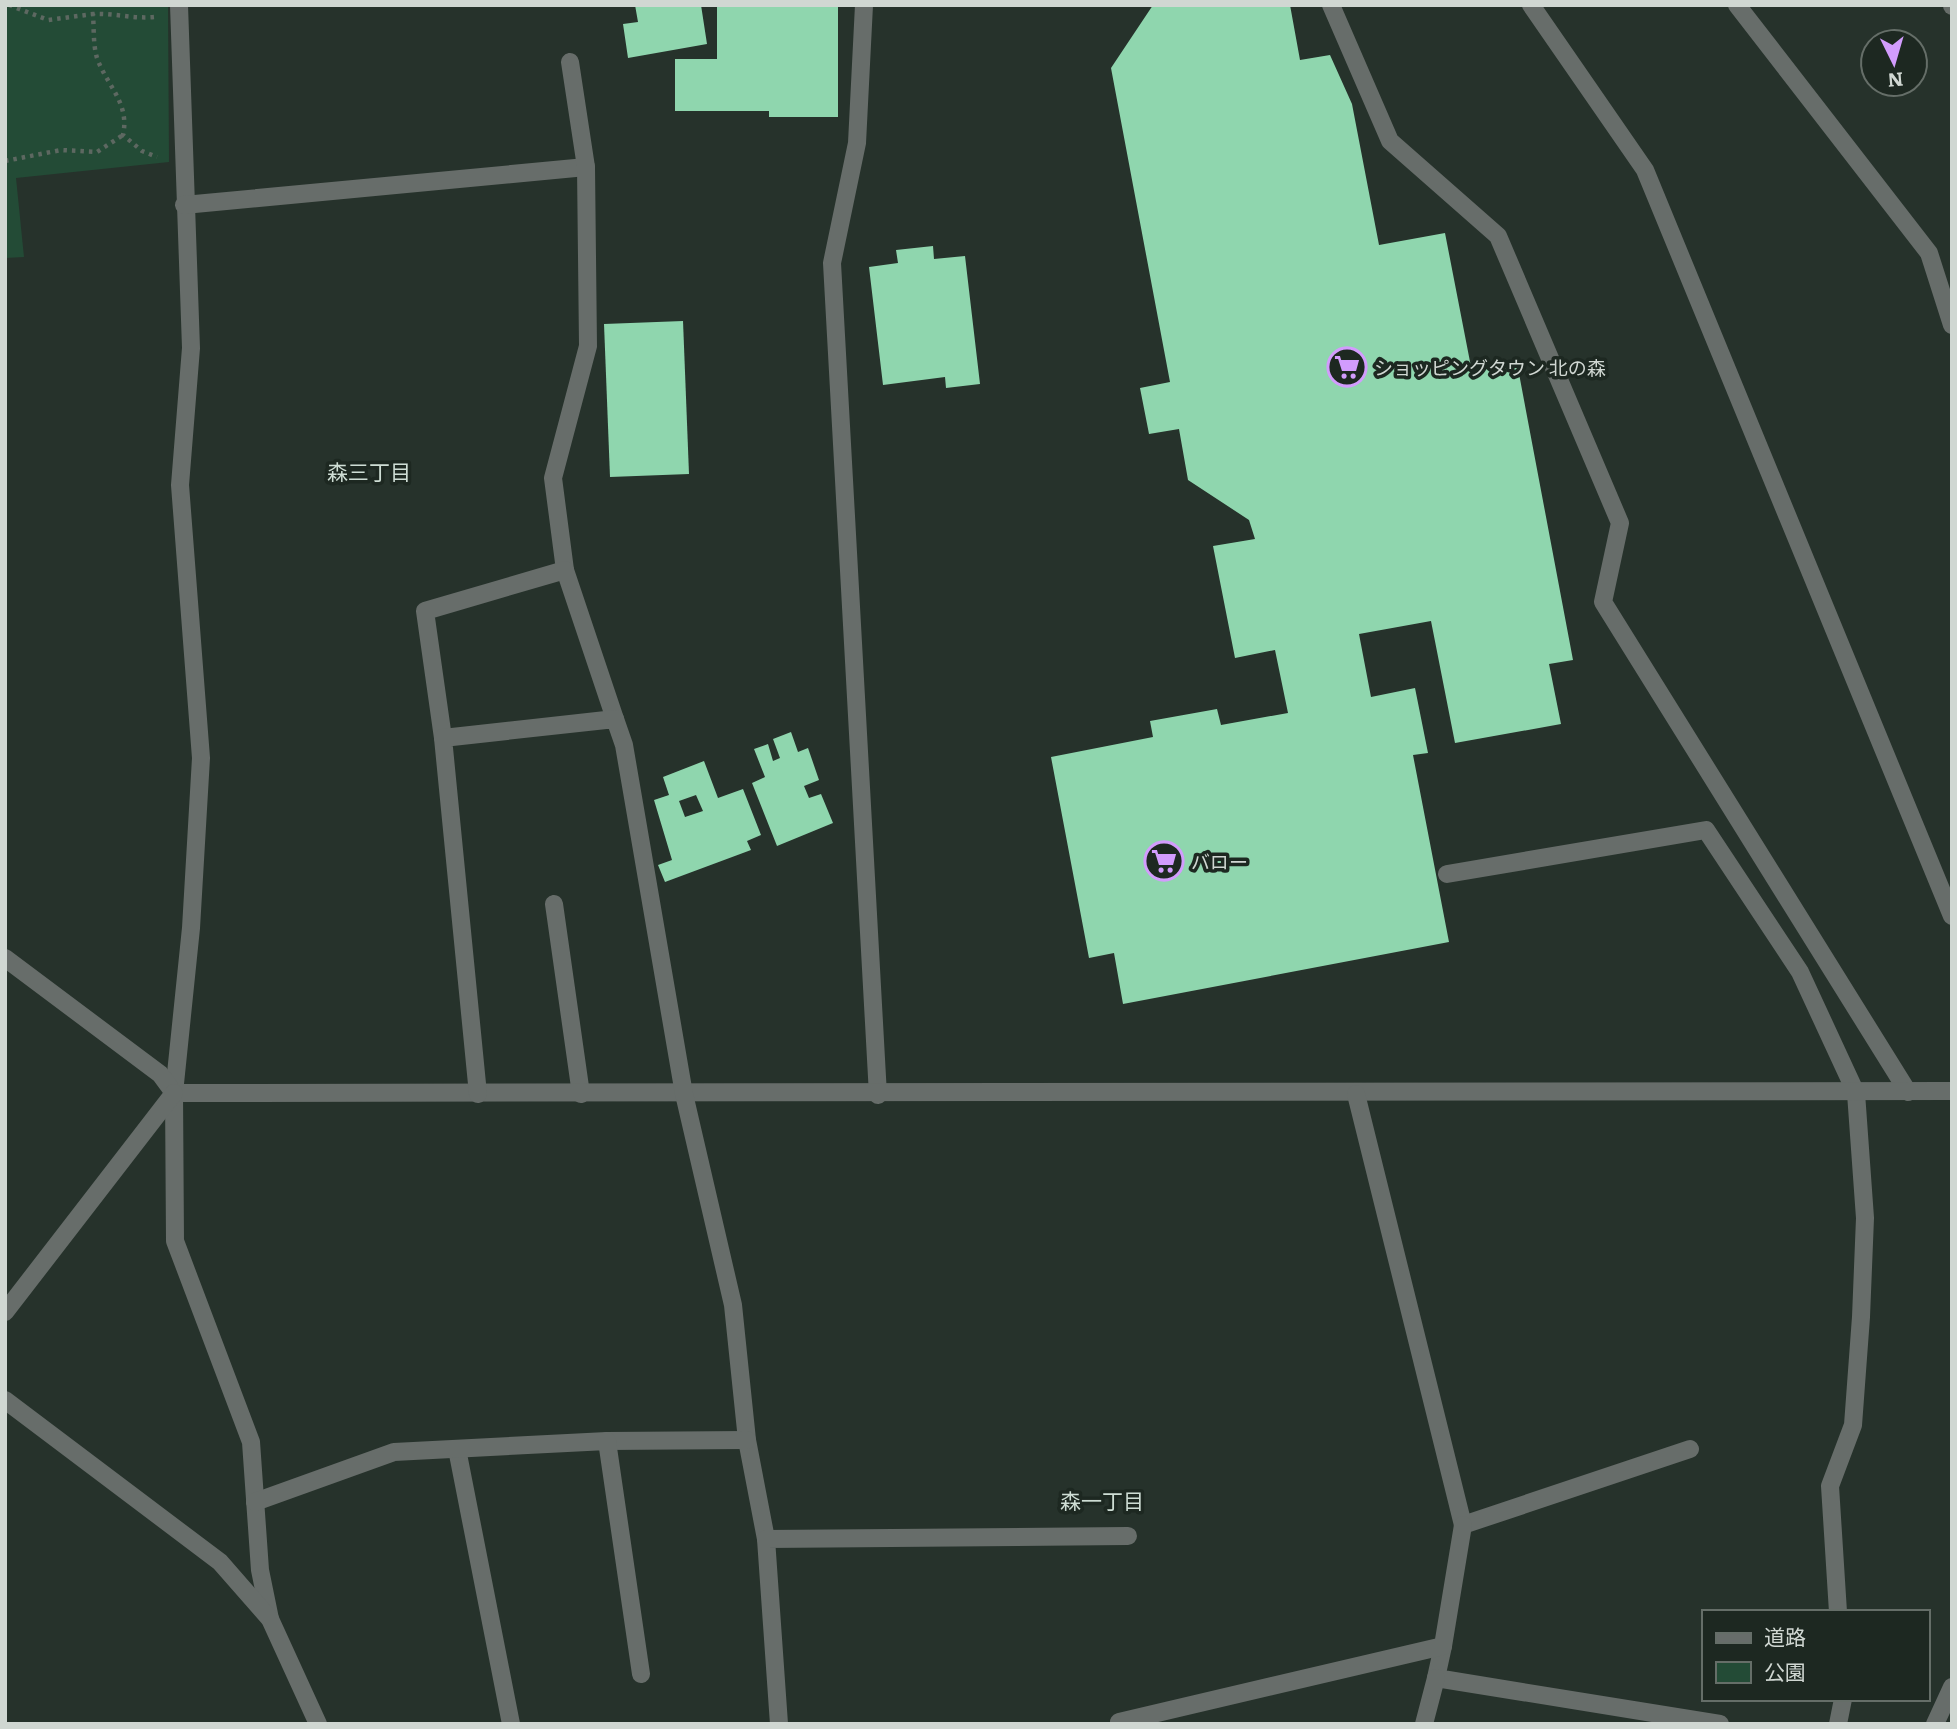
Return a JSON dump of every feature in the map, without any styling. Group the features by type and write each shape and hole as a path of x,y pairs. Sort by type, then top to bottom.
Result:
{"street":[{"path":"864,5 857,143 832,263 878,1094"},
{"path":"1331,5 1391,141 1498,236 1620,523 1603,602 1908,1092"},
{"path":"1531,5 1645,170 1952,916"},
{"path":"1737,5 1929,253 1952,324"},
{"path":"180,10 184,205 191,348 180,485 201,758 191,928 174,1093 175,1241 251,1442 260,1570 270,1619 318,1724"},
{"path":"570,62 586,167 588,346 553,478 565,570 624,745 684,1094 733,1306 747,1440 766,1539 779,1724"},
{"path":"184,205 586,167"},
{"path":"478,1094 443,738 425,611 565,570"},
{"path":"443,738 615,719"},
{"path":"1447,874 1706,830 1800,972 1856,1093 1864,1218 1863,1280 1853,1425 1830,1486 1839,1610"},
{"path":"554,904 581,1094"},
{"path":"5,958 160,1074 174,1093"},
{"path":"174,1093 1356,1094 1952,1091"},
{"path":"5,1312 174,1093"},
{"path":"1356,1094 1463,1525 1443,1646 1424,1724"},
{"path":"5,1400 220,1562 270,1619"},
{"path":"255,1502 394,1452 607,1441 747,1440"},
{"path":"607,1441 641,1675"},
{"path":"457,1449 511,1724"},
{"path":"1463,1525 1690,1449"},
{"path":"766,1539 1128,1536"},
{"path":"1119,1722 1443,1646"},
{"path":"1436,1678 1720,1724"},
{"path":"1935,1724 1952,1687"},
{"path":"1838,1724 1843,1701"}],"path":[{"path":"9,5 48,20 109,13 135,19 180,10"},
{"path":"5,161 61,150 97,152 123,135 126,122 119,95 103,73 96,55 93,14"},
{"path":"123,135 155,157 183,155"}],"green space":[{"path":"5,5 168,5 169,162 16,178 24,257 5,258"}],"building":[{"path":"635,5 701,5 707,44 628,58 623,24 638,22"},
{"path":"717,5 838,5 838,117 769,117 769,111 675,111 675,59 717,59"},
{"path":"1153,5 1290,5 1300,60 1330,55 1352,104 1379,245 1445,233 1472,372 1517,363 1573,660 1549,664 1561,724 1455,743 1431,621 1359,634 1371,697 1415,688 1428,753 1413,755 1449,942 1123,1004 1114,953 1089,958 1051,757 1153,737 1150,721 1217,709 1221,725 1288,713 1275,650 1235,658 1213,546 1255,539 1249,520 1188,480 1179,429 1149,434 1140,388 1170,382 1111,68"},
{"path":"933,246 934,259 965,256 980,384 946,388 945,377 883,385 869,267 898,263 896,250"},
{"path":"683,321 689,474 610,477 604,324"},
{"path":"791,732 798,752 808,748 819,780 804,786 809,798 821,794 833,823 777,846 752,783 765,777 754,749 768,744 773,761 780,758 773,739"},
{"path":"704,761 718,798 743,789 761,835 747,841 751,850 665,882 658,865 672,860 654,800 669,795 663,777","holes":["696,795 703,811 685,817 679,801"]}],"place":[{"name":"ショッピングタウン 北の森","path":"1347,367"},
{"name":"バロー","path":"1164,861"}],"district":[{"name":"森三丁目","path":"369,470"},
{"name":"森一丁目","path":"1102,1499"}]}
